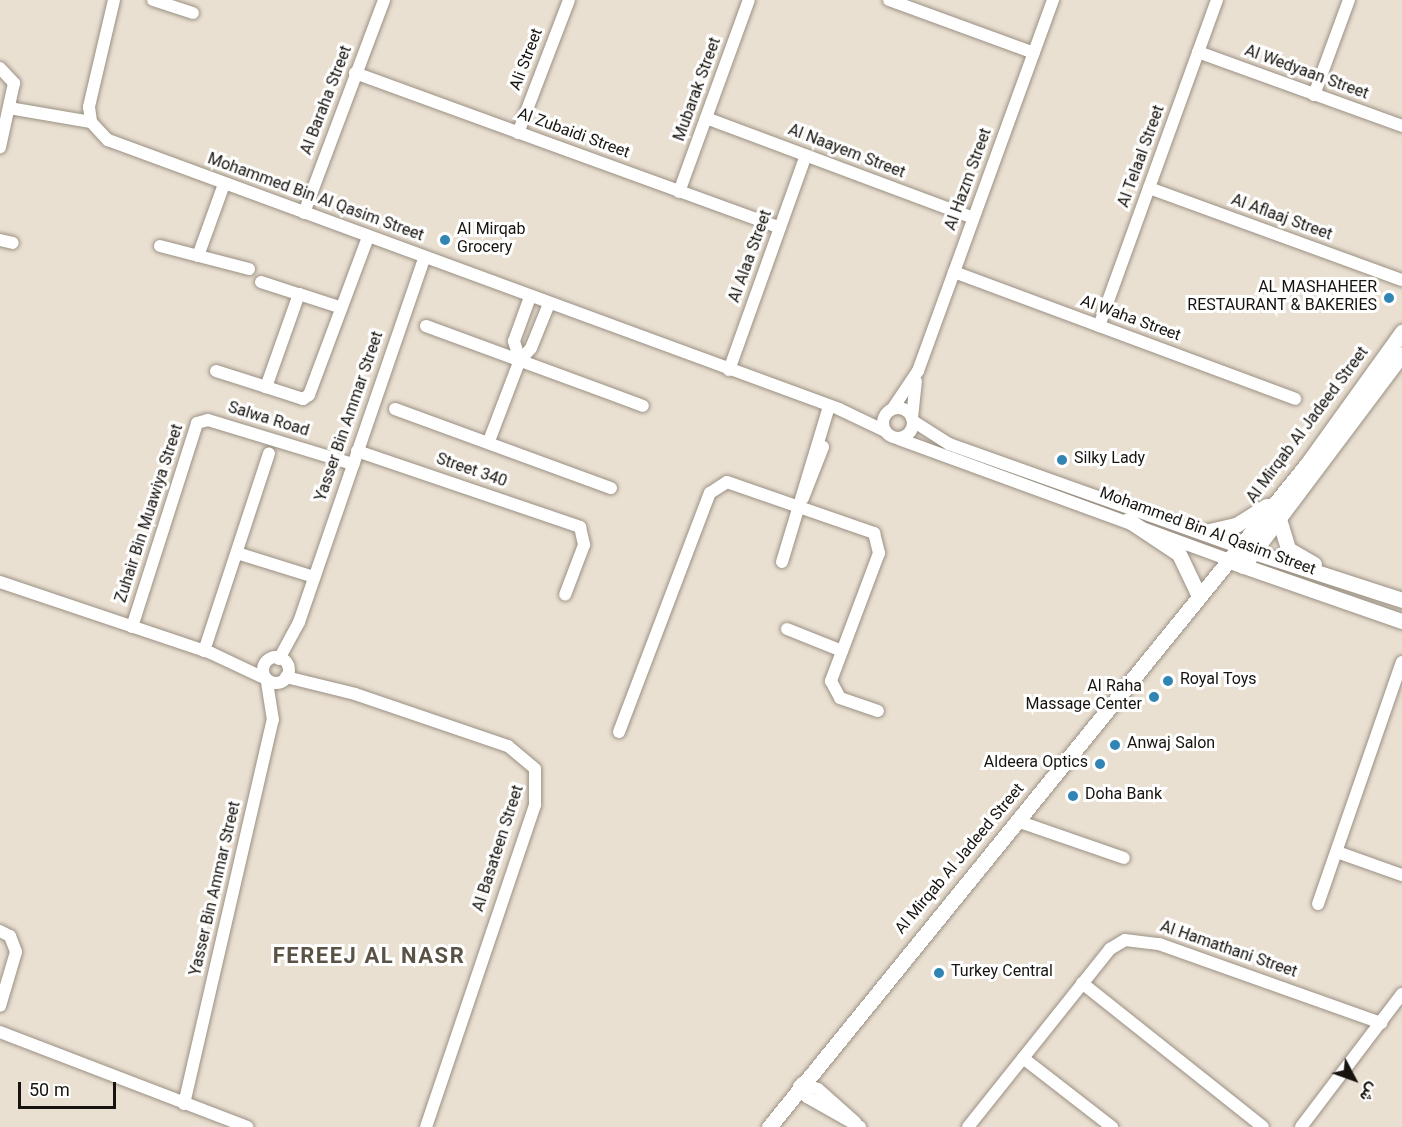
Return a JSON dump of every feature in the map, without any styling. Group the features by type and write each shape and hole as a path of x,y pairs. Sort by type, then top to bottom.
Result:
{"street":[{"path":"9,108 91,122 91,94 114,0"},
{"path":"153,0 193,13"},
{"name":"Al Baraha Street","path":"304,213 384,0"},
{"name":"Ali Street","path":"518,133 569,0"},
{"name":"Mubarak Street","path":"679,192 749,0"},
{"path":"889,0 1034,53"},
{"name":"Al Hazm Street","path":"912,419 918,371 1053,0"},
{"name":"Al Telaal Street","path":"1100,326 1217,0"},
{"path":"1314,94 1349,0"},
{"name":"Al Wedyaan Street","path":"1198,52 1402,126"},
{"path":"0,68 13,79 0,147"},
{"name":"Al Zubaidi Street","path":"356,73 780,228"},
{"name":"Al Naayem Street","path":"706,118 973,218"},
{"name":"Mohammed Bin Al Qasim Street","path":"91,122 108,141 835,408 899,439 1017,486 1128,520 1236,563 1402,621"},
{"name":"Al Alaa Street","path":"729,370 806,155"},
{"path":"198,256 224,184"},
{"name":"Al Aflaaj Street","path":"1149,188 1402,280"},
{"path":"216,371 303,399 309,395 364,236"},
{"path":"0,240 14,243"},
{"path":"160,246 249,269"},
{"name":"Yasser Bin Ammar Street","path":"184,1104 273,720 264,667 284,665 424,258"},
{"name":"Al Waha Street","path":"954,272 1295,399"},
{"path":"261,282 339,307"},
{"path":"266,387 299,294"},
{"path":"520,360 514,341 530,297"},
{"path":"489,441 520,360 534,344 549,304"},
{"path":"426,326 643,406"},
{"name":"Al Mirqab Al Jadeed Street","path":"769,1127 1199,596 1236,563 1281,496 1402,332"},
{"name":"Al Mirqab Al Jadeed Street","path":"1247,549 1279,519 1402,354"},
{"name":"Al Hazm Street","path":"891,410 918,371"},
{"path":"782,562 799,504 835,408"},
{"name":"Mohammed Bin Al Qasim Street","path":"835,408 891,410 912,419 949,444 1205,532 1247,549 1402,600"},
{"path":"395,409 489,441 611,488"},
{"path":"884,430 891,410"},
{"path":"899,439 908,435 912,419"},
{"name":"Salwa Road","path":"208,420 353,464"},
{"name":"Zuhair Bin Muawiya Street","path":"132,627 193,428 208,420"},
{"name":"Street 340","path":"357,451 574,524 585,538 565,595"},
{"path":"208,652 269,453"},
{"path":"619,732 710,493 727,482 799,504 867,530 879,543 831,681 834,694 878,711"},
{"path":"1205,532 1236,525 1281,496"},
{"path":"1279,519 1294,555 1345,575 1359,587"},
{"path":"1128,520 1179,554 1199,596"},
{"path":"237,553 314,577"},
{"name":"Al Basateen Street","path":"0,582 208,652 265,679"},
{"path":"787,629 842,651"},
{"name":"Al Basateen Street","path":"208,652 284,665 355,694 519,751 538,780 535,805 426,1127"},
{"path":"1318,904 1400,681 1402,662"},
{"path":"265,679 284,665"},
{"path":"1017,821 1124,858"},
{"path":"1337,852 1402,875"},
{"path":"0,931 9,936 16,952 0,1003"},
{"name":"Al Hamathani Street","path":"968,1127 1110,950 1140,939 1381,1023"},
{"path":"1082,983 1263,1127"},
{"path":"1301,1127 1402,994"},
{"path":"0,1032 247,1127"},
{"path":"1023,1058 1112,1127"},
{"path":"801,1085 811,1099 858,1125"}],"place":[{"name":"Al Mirqab Grocery","path":"445,240"},
{"name":"AL MASHAHEER RESTAURANT & BAKERIES","path":"1389,298"},
{"name":"Silky Lady","path":"1062,460"},
{"name":"Royal Toys","path":"1168,681"},
{"name":"Al Raha Massage Center","path":"1154,697"},
{"name":"Anwaj Salon","path":"1115,745"},
{"name":"Aldeera Optics","path":"1100,764"},
{"name":"Doha Bank","path":"1073,796"},
{"name":"Turkey Central","path":"939,973"}],"district":[{"name":"FEREEJ AL NASR","path":"369,958"}]}
